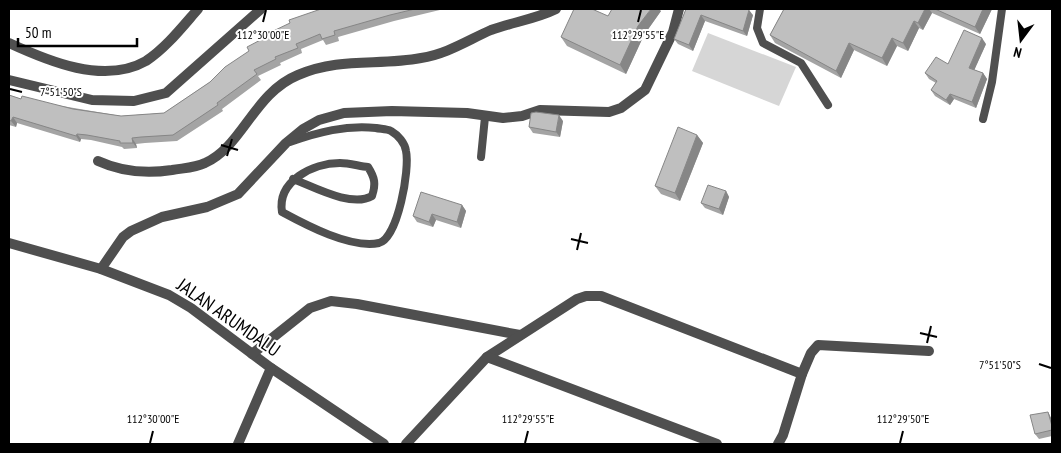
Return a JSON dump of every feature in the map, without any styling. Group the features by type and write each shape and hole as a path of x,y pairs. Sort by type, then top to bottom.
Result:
{"street":[{"path":"9,43 43,58 84,70 122,69 146,61 177,34 198,9"},
{"path":"9,80 92,100 134,101 166,93 261,9"},
{"path":"98,161 132,172 160,172 207,162 225,148 265,97 297,75 333,64 394,62 423,58 455,48 489,31 542,16 556,9"},
{"path":"101,269 123,238 131,231 162,217 207,207 238,194 286,144 303,129 319,120 344,113 392,111 467,114 485,117 522,116 540,110 609,112 622,108 645,90 673,32 679,9"},
{"name":"JALAN ARUMDALU","path":"9,243 101,269 169,295 191,308 271,368 384,444"},
{"path":"406,444 487,358 577,299 586,296 601,296 802,374"},
{"path":"252,354 302,314 332,301 358,304 520,335"},
{"path":"778,444 783,435 802,374 811,353 818,344 928,351"},
{"path":"487,358 718,444"},
{"path":"238,444 271,368"}],"lane":[{"path":"760,9 757,28 763,43 801,64 828,105"},
{"path":"983,119 992,82 1002,9"},
{"path":"481,157 485,117"},
{"path":"286,144 326,130 356,126 390,130 401,139 406,151 406,184 389,236 380,243 334,236 282,212 281,206 284,193 293,179 316,167 340,163 368,167 375,177 375,188 372,196 364,201 350,200 293,179"}],"shaded area":[{"path":"708,33 796,67 779,106 692,71"}],"building":[{"path":"321,9 415,9 334,31 335,35 322,39 320,34 296,44 298,48 275,57 276,59 254,70 257,74 217,103 218,105 173,135 132,138 133,143 120,143 120,141 87,135 77,134 76,136 13,117 11,121 9,120 9,95 21,99 22,96 73,109 121,116 164,113 210,82 225,67 249,51 247,47 270,35 269,33 290,23 289,20"},
{"path":"574,9 592,9 608,16 612,9 651,9 638,26 620,65 561,37"},
{"path":"686,9 749,10 743,31 701,15 689,45 674,39"},
{"path":"784,9 925,9 918,23 914,21 903,43 892,38 882,58 849,43 836,71 770,35"},
{"path":"935,9 983,9 975,27"},
{"path":"964,30 982,38 969,68 983,73 972,102 950,94 946,100 931,90 937,81 925,73 936,57 948,64"},
{"path":"531,113 559,115 556,132 529,127"},
{"path":"678,127 697,135 675,193 655,186"},
{"path":"708,185 726,191 719,209 701,203"},
{"path":"421,192 462,205 457,222 432,214 429,222 413,216"},
{"path":"1048,412 1052,430 1035,434 1030,415"}]}
